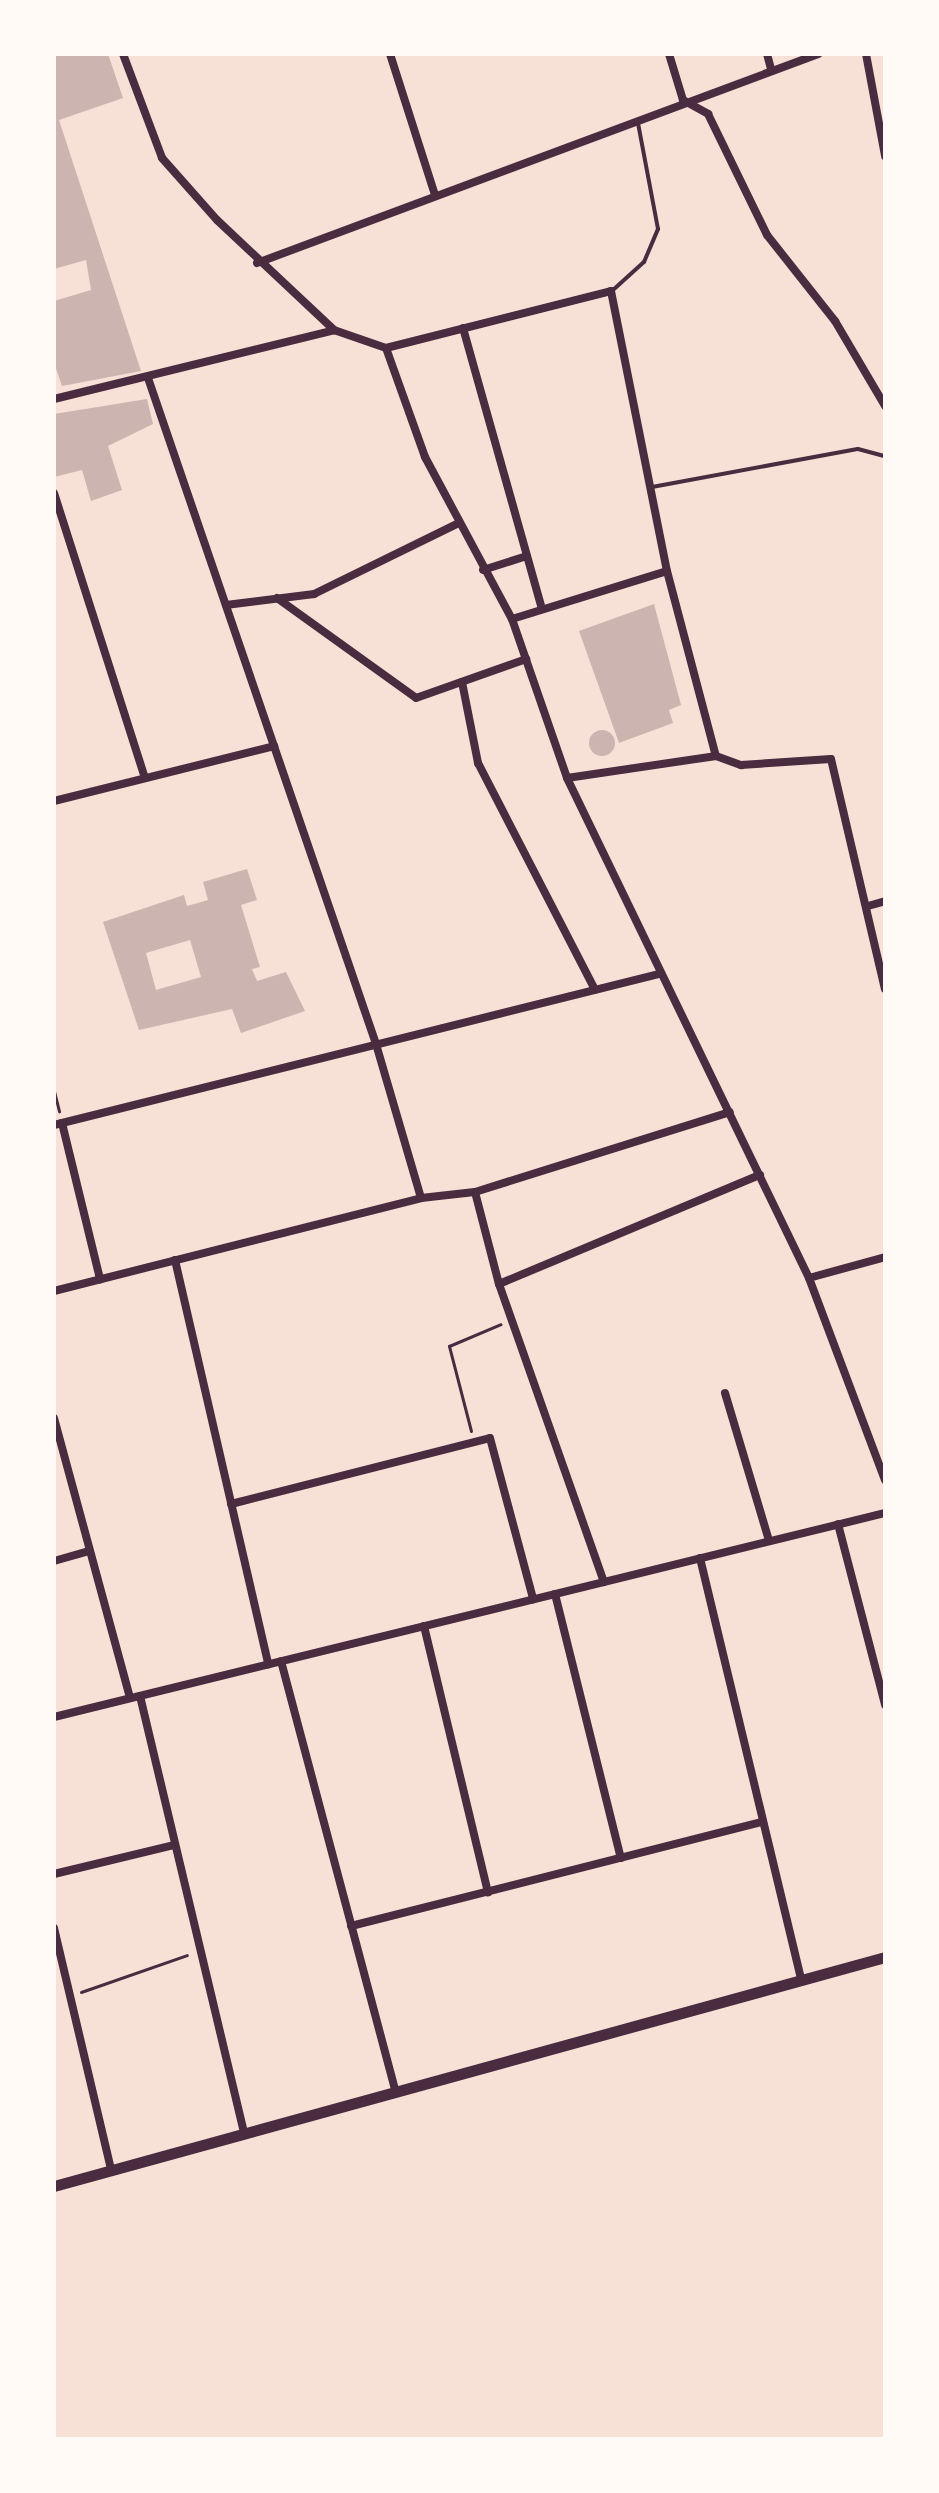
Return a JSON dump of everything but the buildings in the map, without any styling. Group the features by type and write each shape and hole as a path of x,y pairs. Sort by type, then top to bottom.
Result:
{"street":[{"path":"123,54 162,158 257,263 334,330 386,348 611,291 667,571 716,756"},
{"path":"390,54 434,192"},
{"path":"669,54 683,100 708,114 767,235 835,321 885,406"},
{"path":"767,54 771,69"},
{"path":"257,263 434,192 818,54"},
{"path":"866,54 885,156"},
{"path":"463,328 542,609"},
{"path":"54,399 334,330"},
{"path":"386,348 459,523 512,619 567,778 659,974 730,1112 809,1278 885,1480"},
{"path":"148,378 376,1044 421,1198"},
{"path":"54,493 145,778"},
{"path":"226,605 314,594 459,523"},
{"path":"483,570 527,556"},
{"path":"512,619 667,571"},
{"path":"277,598 416,698 526,659"},
{"path":"462,682 478,763 595,990"},
{"path":"54,801 274,746"},
{"path":"567,778 716,756 741,765 831,759 868,906 885,989"},
{"path":"868,906 885,901"},
{"path":"100,1279 58,1124 659,974"},
{"path":"54,1291 421,1198 475,1192 730,1112"},
{"path":"499,1284 760,1175"},
{"path":"475,1192 499,1284 604,1582"},
{"path":"809,1278 885,1257"},
{"path":"175,1260 268,1664"},
{"path":"725,1393 769,1541"},
{"path":"54,1418 130,1698"},
{"path":"231,1504 490,1438 533,1599"},
{"path":"54,1717 885,1513"},
{"path":"838,1524 885,1705"},
{"path":"54,1561 90,1551"},
{"path":"700,1558 801,1980"},
{"path":"555,1594 621,1858"},
{"path":"424,1626 488,1892"},
{"path":"281,1661 396,2092"},
{"path":"140,1696 244,2134"},
{"path":"351,1926 763,1822"},
{"path":"54,1874 174,1845"},
{"path":"54,1928 111,2170"},
{"path":"54,2186 885,1957"}],"lane":[{"path":"611,291 644,262 658,229 637,119"},
{"path":"650,487 858,449 885,456"}],"path":[{"path":"54,1091 58,1124"},
{"path":"473,1442 449,1346 512,1319"},
{"path":"70,1996 171,1965 199,1948"}]}
